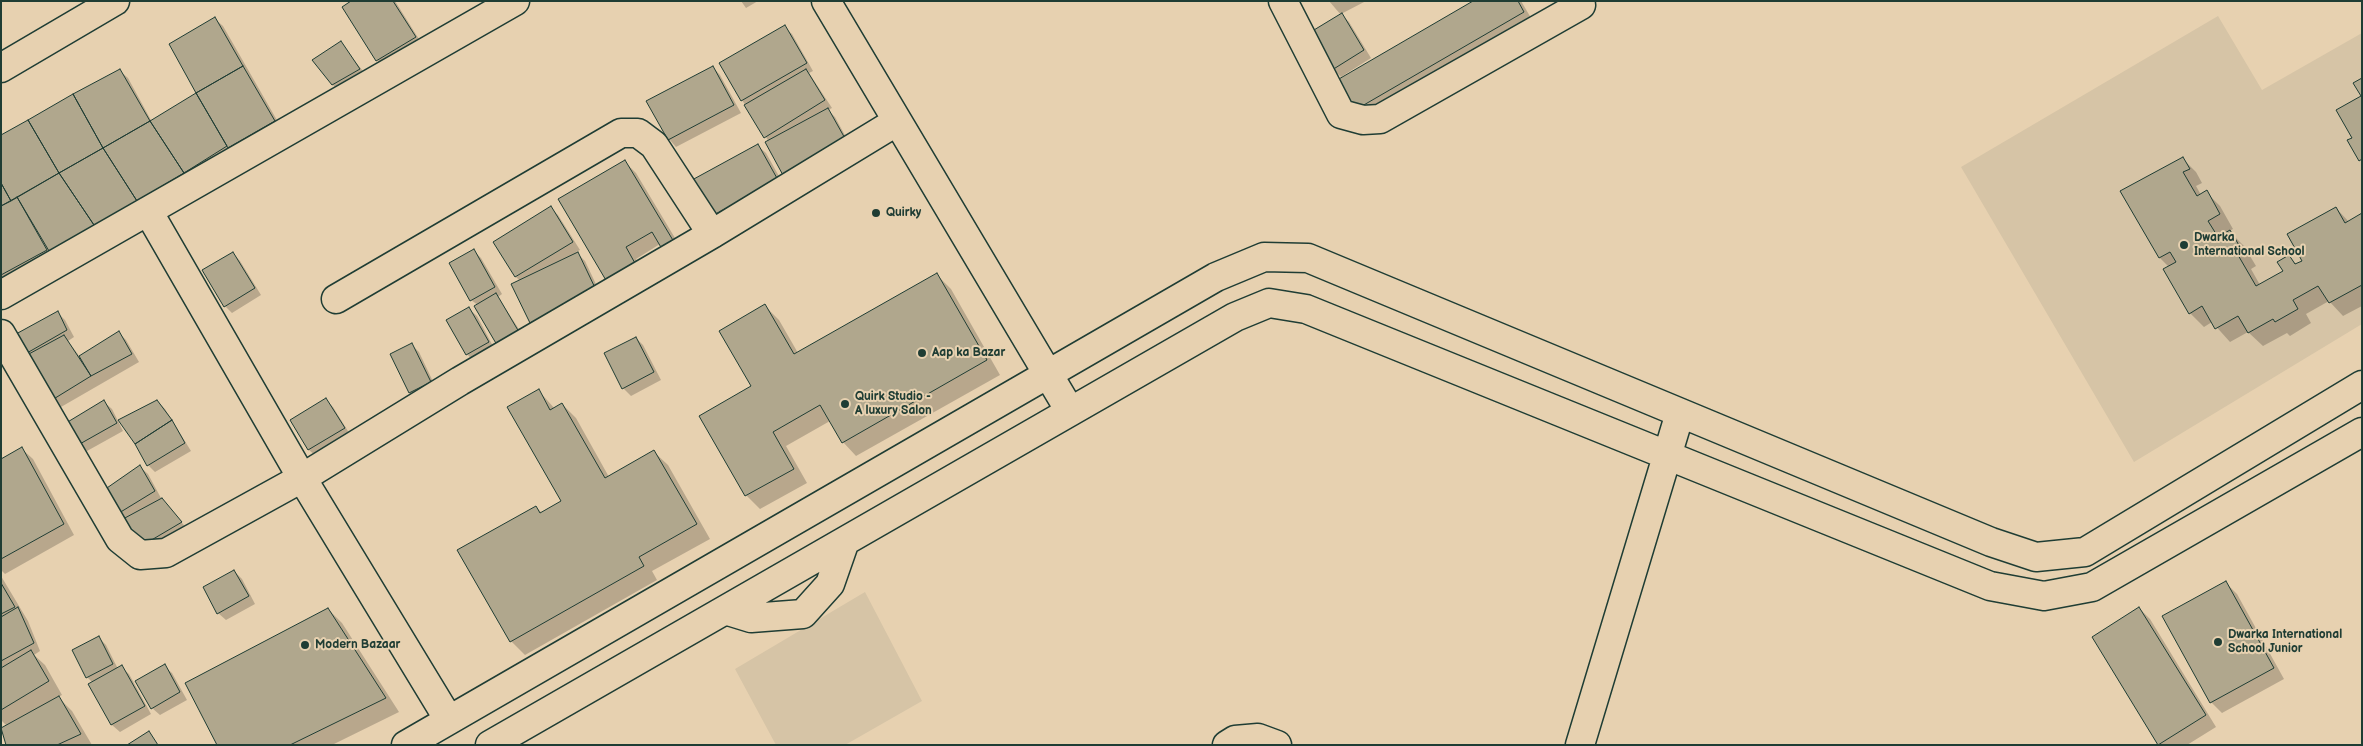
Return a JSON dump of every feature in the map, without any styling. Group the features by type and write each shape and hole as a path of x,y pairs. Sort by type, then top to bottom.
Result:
{"street":[{"path":"1,68 115,1"},
{"path":"1,295 515,1"},
{"path":"826,1 896,122 1070,412"},
{"path":"1283,1 1341,114 1363,120 1380,119 1583,2"},
{"path":"1,334 120,539 140,555 166,553 302,478 460,381 712,234 896,122"},
{"path":"336,300 621,133 638,133 654,145 712,234"},
{"path":"148,211 302,478 449,720"},
{"path":"406,745 1216,277 1264,257 1308,258 1990,542 2036,557 2085,552 2362,385"},
{"path":"490,745 526,736 725,610 1235,316 1268,303 1306,309 1990,586 2044,596 2092,586 2362,432"},
{"path":"1580,745 1680,413"},
{"path":"725,610 751,618 803,614 830,584 845,541"},
{"path":"1227,745 1235,740 1258,738 1277,745"}],"shaded area":[{"name":"Dwarka International School","path":"2218,16 2262,90 2362,33 2362,324 2134,462 1961,167"},
{"path":"865,592 922,701 845,745 776,745 735,669"}],"building":[{"path":"351,1 393,1 416,37 376,61 342,7"},
{"path":"1473,1 1518,1 1524,12 1350,113 1332,83"},
{"path":"1342,13 1364,50 1332,70 1309,33"},
{"path":"215,17 243,66 196,93 169,44"},
{"path":"785,25 807,63 741,101 719,63"},
{"path":"341,41 360,69 332,85 312,60"},
{"path":"243,66 275,121 228,148 196,93"},
{"path":"713,66 734,105 668,140 646,101"},
{"path":"120,69 150,121 103,148 73,94"},
{"path":"806,69 825,100 764,138 744,105"},
{"path":"2362,78 2362,159 2359,161 2347,140 2352,138 2336,110 2361,96 2353,83"},
{"path":"196,93 227,146 184,173 150,121"},
{"path":"73,94 103,148 59,173 28,120"},
{"path":"828,108 847,142 784,177 765,142"},
{"path":"28,120 59,173 11,201 1,183 1,135"},
{"path":"150,121 184,173 137,201 103,148"},
{"path":"758,144 778,180 712,216 692,180"},
{"path":"103,148 137,201 96,228 59,173"},
{"path":"2183,157 2190,169 2183,172 2197,196 2207,190 2220,214 2208,221 2218,237 2230,230 2243,252 2238,255 2256,286 2283,271 2277,262 2289,255 2295,264 2302,261 2287,234 2336,207 2345,223 2362,213 2362,285 2329,303 2318,286 2293,300 2298,309 2275,322 2273,319 2248,333 2238,316 2215,329 2202,306 2189,314 2163,269 2176,262 2170,252 2159,258 2120,191"},
{"path":"625,160 674,242 662,249 652,232 626,247 636,265 607,282 558,199"},
{"path":"59,173 96,228 52,256 17,197"},
{"path":"1,183 11,201 1,206"},
{"path":"17,197 47,250 1,275 1,206"},
{"path":"551,206 573,242 515,277 493,242"},
{"path":"474,249 495,287 470,301 449,263"},
{"path":"233,252 255,288 224,307 202,270"},
{"path":"578,252 597,292 530,323 511,284"},
{"path":"937,273 987,360 842,443 820,405 773,432 794,469 745,496 699,416 751,386 719,331 765,304 794,354"},
{"path":"496,293 519,332 497,345 474,306"},
{"path":"469,307 489,342 466,355 446,320"},
{"path":"58,311 67,330 27,353 16,334"},
{"path":"119,331 132,354 91,376 79,356"},
{"path":"64,335 91,376 52,400 27,355"},
{"path":"636,337 654,372 622,389 604,353"},
{"path":"412,343 431,382 409,393 390,354"},
{"path":"539,389 550,410 562,403 605,478 654,450 697,524 639,557 644,566 510,642 457,550 536,506 540,513 561,501 507,407"},
{"path":"326,398 345,428 308,450 290,420"},
{"path":"104,400 117,423 78,445 66,423"},
{"path":"157,400 172,420 135,444 118,420"},
{"path":"172,420 185,443 147,466 135,444"},
{"path":"22,447 64,524 1,559 1,459"},
{"path":"140,465 155,491 119,513 104,490"},
{"path":"162,498 182,522 143,545 123,519"},
{"path":"234,570 249,596 217,614 203,587"},
{"name":"Dwarka International School Junior","path":"2226,581 2274,668 2210,703 2162,616"},
{"path":"1,583 15,607 1,614"},
{"path":"18,607 34,643 1,661 1,617"},
{"path":"2139,607 2206,715 2158,745 2092,637"},
{"name":"Modern Bazaar","path":"328,608 386,698 290,745 217,745 185,683"},
{"path":"99,636 113,664 86,678 72,650"},
{"path":"31,650 49,681 1,710 1,668"},
{"path":"165,664 180,692 151,709 135,681"},
{"path":"122,665 145,706 111,725 88,684"},
{"path":"59,696 81,734 57,745 6,745 1,728"},
{"path":"149,731 158,745 127,745"}],"place":[{"name":"Quirky","path":"876,213"},
{"name":"Dwarka International School","path":"2184,245"},
{"name":"Aap ka Bazar","path":"922,353"},
{"name":"Quirk Studio - A luxury Salon","path":"845,404"},
{"name":"Dwarka International School Junior","path":"2218,642"},
{"name":"Modern Bazaar","path":"305,645"}]}
